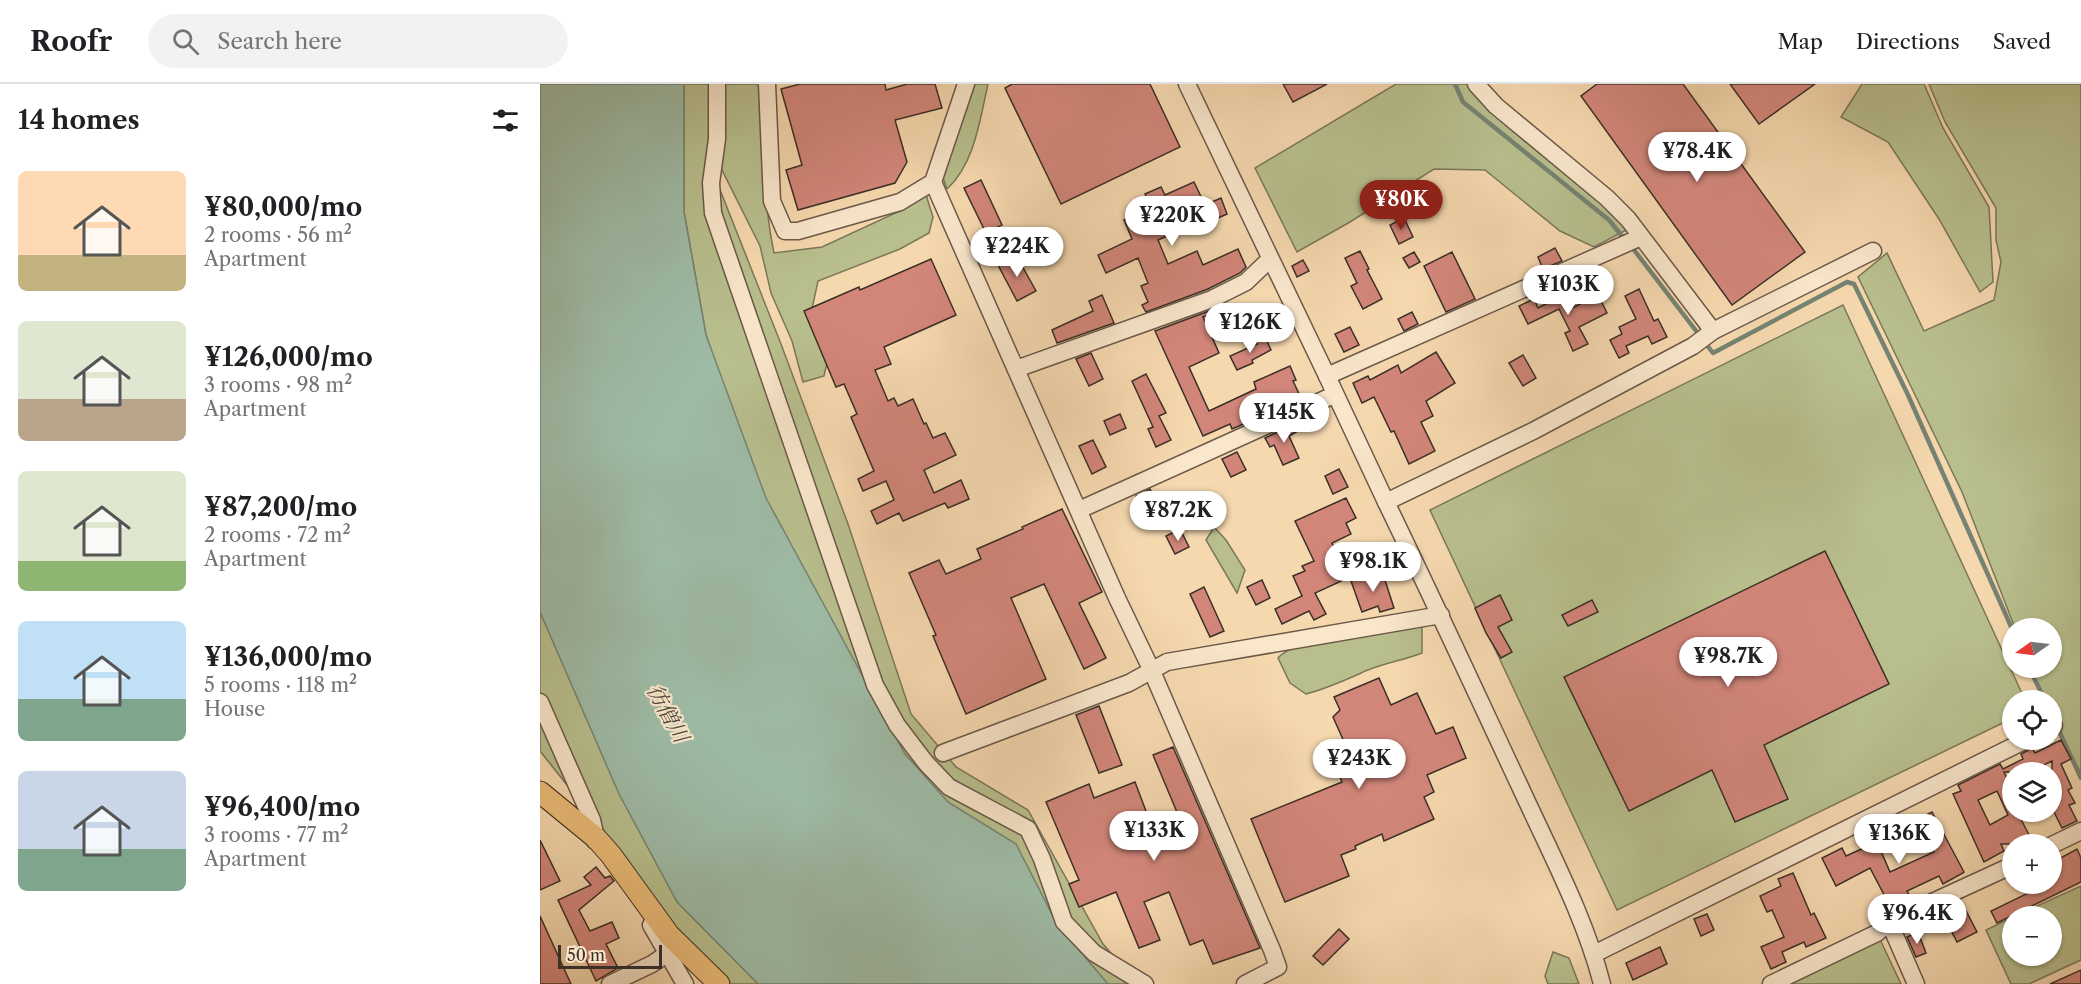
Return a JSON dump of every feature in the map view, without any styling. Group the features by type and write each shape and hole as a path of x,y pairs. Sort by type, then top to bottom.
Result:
{"main road":[{"path":"540,792 611,855 669,935 719,984"}],"street":[{"path":"717,84 717,139 711,183 713,213 875,685 897,725 926,763 949,787 1028,829 1042,859 1064,922 1094,953 1145,984"},
{"path":"767,84 772,201 785,231 798,231 900,202 933,182 966,84"},
{"path":"1186,84 1441,615 1571,897 1594,954 1602,984"},
{"path":"1476,84 1496,106 1607,198 1628,219 1713,331"},
{"path":"933,182 1151,669 1278,967 1245,984"},
{"path":"1328,376 1641,237"},
{"path":"1386,502 1533,431 1693,346 1713,331 1873,251"},
{"path":"1016,369 1212,299 1245,282 1270,259"},
{"path":"1078,510 1334,395"},
{"path":"943,753 1130,683 1151,669 1167,662 1441,615"},
{"path":"540,702 592,820 595,843"},
{"path":"1594,954 2006,750"},
{"path":"540,804 595,843 650,924 685,984"},
{"path":"2062,840 2081,831"},
{"path":"1771,984 1877,933 1889,922 2002,870"},
{"path":"1889,922 1916,984"},
{"path":"610,984 652,964 668,953"}],"green space":[{"path":"684,84 715,84 713,172 781,344 848,524 911,714 956,767 1028,810 1103,944 1138,984 1094,984 931,796 855,678 760,498 706,335 684,212"},
{"path":"720,84 767,84 766,190 774,253 822,247 902,210 923,185 933,217 929,233 900,249 818,281 812,309 830,350 824,376 803,382 792,341 771,293 760,246 715,156"},
{"path":"974,84 988,84 979,126 964,167 947,189 942,175"},
{"path":"1396,84 1466,84 1481,91 1634,226 1594,247 1560,231 1485,170 1434,169 1350,222 1297,252 1255,168"},
{"path":"1862,84 1924,84 1943,128 1989,207 1993,282 1980,292 1939,219 1888,142 1841,117"},
{"path":"1929,84 2081,84 2081,773 2062,740 2062,690 2040,690 2035,678 2062,678 2062,618 2011,618 1962,492 1858,277 1887,253 1924,331 1994,300 2001,262 1996,240 1996,208 1945,122"},
{"path":"1843,305 2002,650 2002,678 2015,678 2020,690 2002,690 2002,723 1617,910 1430,510"},
{"path":"1214,527 1226,540 1245,570 1237,593 1206,540"},
{"path":"540,611 762,984 724,984 679,934 624,857 540,751"},
{"path":"1422,618 1422,653 1374,668 1306,694 1290,683 1278,658 1304,643"},
{"path":"2081,886 2081,960 2029,984 2011,984 2003,966 2062,966 2062,906 2037,906"},
{"path":"2002,922 2002,965 1986,930"},
{"path":"1877,933 1901,984 1772,984"},
{"path":"1553,952 1569,958 1579,984 1548,984 1545,976"}],"water":[{"name":"彷僧川","path":"540,84 684,84 684,212 706,335 766,498 905,754 948,802 1016,844 1057,924 1108,984 758,984 677,902 619,794 540,612"}],"building":[{"path":"800,84 885,84 886,90 907,84 935,84 942,108 895,120 907,162 895,183 798,210 786,170 802,165 781,89"},
{"path":"1012,84 1150,84 1180,147 1061,204 1005,88"},
{"path":"1283,84 1327,84 1293,102"},
{"path":"1597,84 1683,84 1805,252 1732,305 1581,96"},
{"path":"1730,84 1815,84 1759,124"},
{"path":"981,180 1002,225 986,233 964,188"},
{"path":"1194,182 1205,205 1221,198 1227,214 1197,227 1198,229 1188,234 1185,228 1158,240 1168,264 1197,251 1203,265 1238,249 1246,267 1240,273 1208,289 1146,312 1142,305 1148,302 1141,286 1148,283 1138,258 1106,273 1098,255 1132,239 1124,220 1151,208 1145,194 1161,187 1165,195"},
{"path":"1423,193 1431,207 1412,216 1405,202"},
{"path":"1404,218 1413,237 1399,244 1390,225"},
{"path":"1555,248 1562,261 1543,269 1538,257"},
{"path":"1360,251 1382,299 1363,309 1351,286 1357,283 1345,258"},
{"path":"1414,252 1420,262 1409,268 1403,258"},
{"path":"1452,252 1475,299 1446,312 1424,266"},
{"path":"1016,255 1036,291 1017,301 998,265"},
{"path":"931,259 956,315 884,347 891,364 875,370 888,401 894,398 898,406 913,399 933,438 945,433 956,455 924,470 934,493 961,480 969,499 948,508 945,503 903,521 899,513 877,524 871,511 894,500 886,481 863,491 858,479 874,471 851,417 857,414 844,384 836,387 804,311"},
{"path":"1303,260 1309,271 1297,277 1292,266"},
{"path":"1639,289 1654,321 1658,319 1667,337 1652,344 1648,336 1626,346 1629,353 1619,358 1610,340 1622,334 1619,327 1636,319 1625,296"},
{"path":"1565,294 1572,308 1598,295 1607,313 1579,327 1588,344 1573,351 1565,333 1570,331 1559,309 1528,324 1519,306 1534,299 1538,308"},
{"path":"1102,295 1114,323 1057,343 1052,330 1093,311 1089,301"},
{"path":"1220,307 1221,310 1203,317 1219,353 1189,367 1209,411 1256,389 1254,382 1290,366 1296,380 1293,381 1301,398 1287,405 1284,398 1259,408 1262,416 1232,429 1230,424 1203,436 1155,331"},
{"path":"1272,307 1281,325 1267,332 1258,314"},
{"path":"1412,312 1418,324 1404,331 1398,319"},
{"path":"1350,327 1359,345 1344,352 1335,334"},
{"path":"1265,337 1271,350 1252,360 1253,363 1237,370 1230,356 1257,344 1255,342"},
{"path":"1436,352 1455,383 1426,401 1433,416 1421,422 1435,451 1409,464 1394,431 1391,432 1374,397 1362,403 1353,383 1368,376 1370,380 1398,365 1401,373"},
{"path":"1091,353 1103,379 1089,386 1076,359"},
{"path":"1523,355 1536,378 1523,386 1509,363"},
{"path":"1146,374 1166,413 1159,416 1171,440 1156,447 1148,429 1153,427 1132,381"},
{"path":"1120,414 1126,428 1110,435 1104,421"},
{"path":"1295,424 1298,431 1289,436 1299,458 1283,465 1274,445 1270,447 1265,438"},
{"path":"1093,440 1106,467 1092,474 1079,446"},
{"path":"1237,452 1246,470 1231,477 1222,459"},
{"path":"1339,469 1348,487 1333,494 1325,476"},
{"path":"1150,489 1160,511 1146,518 1136,496"},
{"path":"1346,498 1356,518 1346,523 1351,534 1332,543 1348,578 1315,593 1326,614 1314,620 1309,611 1282,624 1275,609 1302,596 1293,576 1305,571 1302,566 1314,561 1295,521"},
{"path":"1062,509 1102,592 1079,603 1106,658 1084,669 1044,584 1011,598 1046,679 966,714 909,573 939,560 946,574 981,559 977,549"},
{"path":"1180,529 1189,547 1175,554 1166,536"},
{"path":"1825,551 1889,684 1764,745 1788,799 1735,822 1712,770 1629,811 1564,677"},
{"path":"1382,571 1394,608 1380,612 1378,606 1362,612 1351,581"},
{"path":"1262,580 1270,598 1256,605 1247,587"},
{"path":"1204,587 1224,631 1210,637 1190,594"},
{"path":"1500,595 1512,620 1498,627 1512,652 1501,658 1475,608"},
{"path":"1592,600 1598,612 1568,626 1562,615"},
{"path":"1379,678 1391,705 1417,693 1436,734 1453,727 1466,758 1427,775 1434,792 1424,797 1434,819 1384,841 1382,834 1355,846 1356,849 1341,855 1349,876 1285,902 1251,819 1342,782 1333,760 1349,753 1333,717 1340,710 1334,697"},
{"path":"1099,706 1122,765 1099,773 1076,715"},
{"path":"2062,742 2071,759 2062,764 2052,761 2017,762 2023,759 2021,754 2033,750 2035,753 2041,750 2062,750"},
{"path":"1173,747 1260,948 1213,964 1203,940 1190,945 1169,892 1144,902 1160,940 1139,948 1116,892 1079,907 1069,884 1079,880 1046,802 1089,784 1094,798 1135,782 1152,827 1179,817 1153,755"},
{"path":"2000,764 2002,767 2002,802 1997,791 1978,800 1990,825 2002,818 2002,822 2022,822 2029,834 2002,834 2002,852 1984,862 1953,794 1961,791 1958,785"},
{"path":"2062,766 2072,788 2068,790 2075,803 2069,805 2077,821 2062,828 2059,822 2062,822"},
{"path":"1932,812 1963,873 1943,884 1939,876 1907,891 1911,898 1891,908 1870,868 1836,886 1822,858 1842,848 1846,856 1877,842 1890,872 1934,852 1918,819"},
{"path":"540,840 560,881 540,890"},
{"path":"2077,849 2081,858 2081,882 2062,891 2062,857"},
{"path":"596,867 605,878 610,876 614,881 579,910 590,931 612,922 619,938 606,944 618,968 596,981 558,900 591,885 584,877"},
{"path":"1793,873 1811,915 1814,913 1826,938 1806,947 1804,942 1782,952 1786,962 1771,969 1761,947 1784,937 1772,910 1767,912 1760,896 1781,886 1778,879"},
{"path":"2026,894 2056,894 2032,906 2002,906 2002,921 1997,923 1991,911"},
{"path":"1963,905 1977,932 1957,942 1943,915"},
{"path":"1707,914 1714,930 1701,936 1694,919"},
{"path":"540,916 571,984 540,984"},
{"path":"1339,929 1349,939 1323,965 1313,956"},
{"path":"1918,932 1926,953 1916,957 1907,937"},
{"path":"1660,947 1667,964 1633,980 1626,963"},
{"path":"2081,970 2081,984 2050,984"}],"waterway":[{"path":"1455,84 1463,102 1609,220 1625,240"},
{"path":"1631,246 1713,353 1847,282 1854,284 1908,395 2007,618"},
{"path":"2034,678 2040,690"},
{"path":"2062,737 2081,778"}]}
